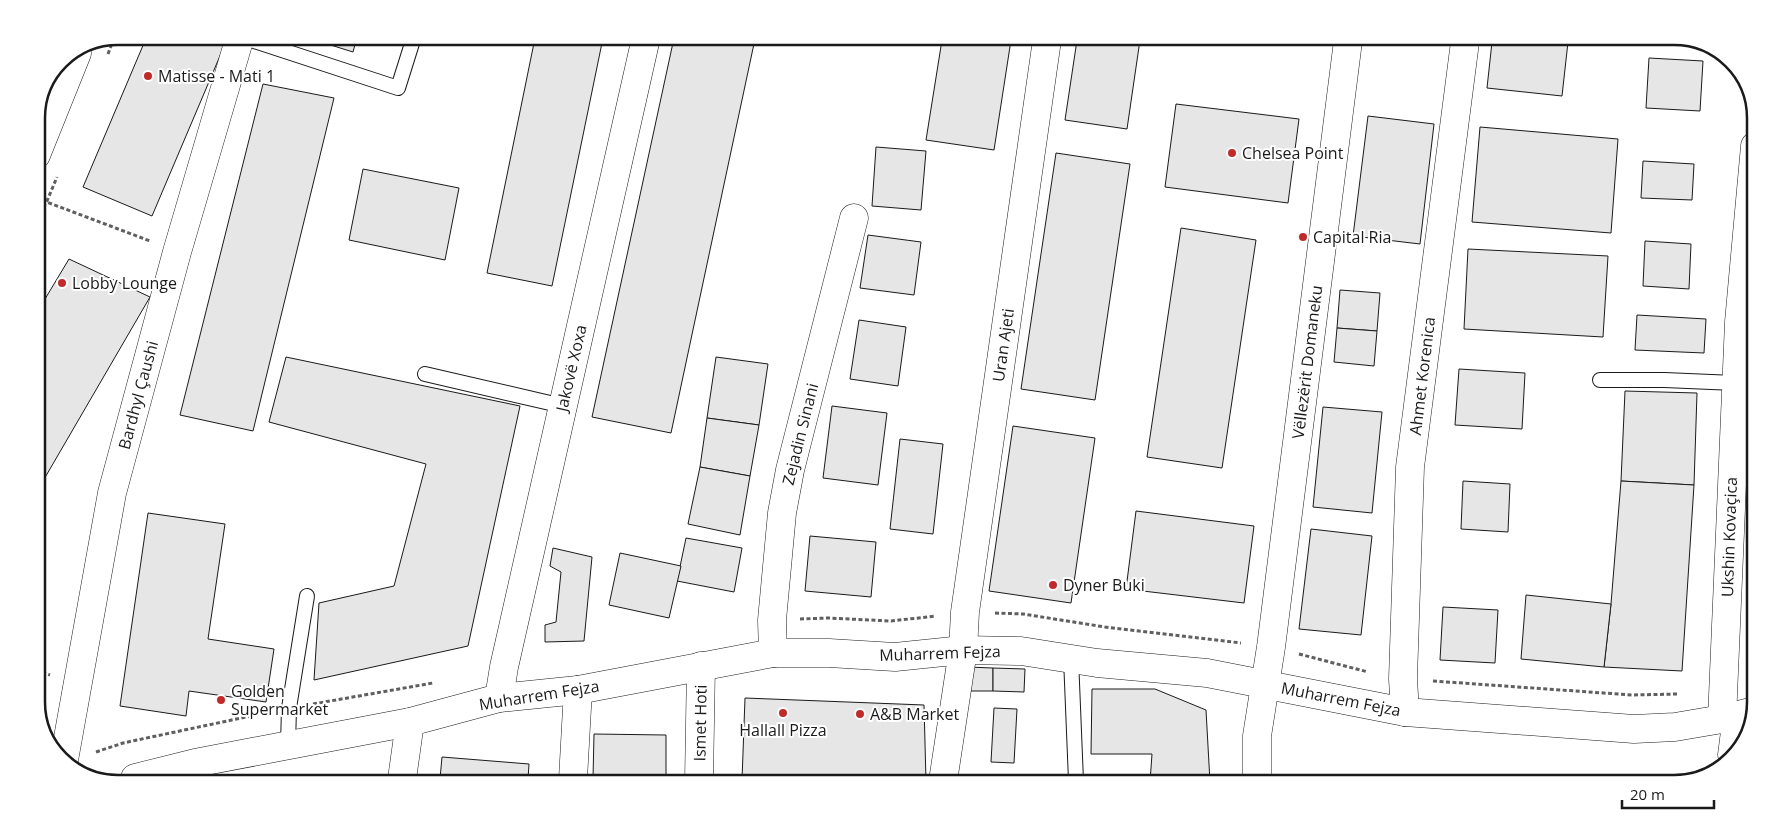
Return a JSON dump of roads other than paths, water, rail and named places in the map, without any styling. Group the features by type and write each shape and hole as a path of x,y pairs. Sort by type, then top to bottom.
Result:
{"street":[{"name":"Bardhyl Çaushi","path":"65,753 112,494 177,252 239,45"},
{"name":"Jakovë Xoxa","path":"498,698 644,45"},
{"name":"Uran Ajeti","path":"944,775 963,650 965,612 1046,45"},
{"name":"Vëllezërit Domaneku","path":"1257,775 1257,736 1266,684 1347,45"},
{"name":"Ahmet Korenica","path":"1406,712 1403,679 1410,467 1465,45"},
{"path":"45,133 75,59"},
{"name":"Zejadin Sinani","path":"773,653 772,620 782,513 792,462 854,218"},
{"name":"Ukshin Kovaçica","path":"1733,744 1736,716 1735,383 1747,234"},
{"name":"Muharrem Fejza","path":"147,775 195,763 410,722 498,698 578,690 773,653 829,652 895,657 963,650 1021,651 1097,663 1207,673 1406,712 1634,728 1675,727 1736,716"},
{"name":"Ismet Hoti","path":"699,775 701,666"},
{"path":"573,775 578,690"},
{"path":"403,775 410,722"}],"lane":[{"path":"266,45 398,88 411,45"},
{"path":"425,374 563,406"},
{"path":"1600,380 1735,383"},
{"path":"288,745 289,708 306,596"},
{"path":"1071,658 1076,775"}],"place":[{"name":"Matisse - Mati 1","path":"148,76"},
{"name":"Chelsea Point","path":"1232,153"},
{"name":"Capital Ria","path":"1303,237"},
{"name":"Lobby Lounge","path":"62,283"},
{"name":"Dyner Buki","path":"1053,585"},
{"name":"Golden Supermarket","path":"221,700"},
{"name":"Hallall Pizza","path":"783,713"},
{"name":"A&B Market","path":"860,714"}]}
